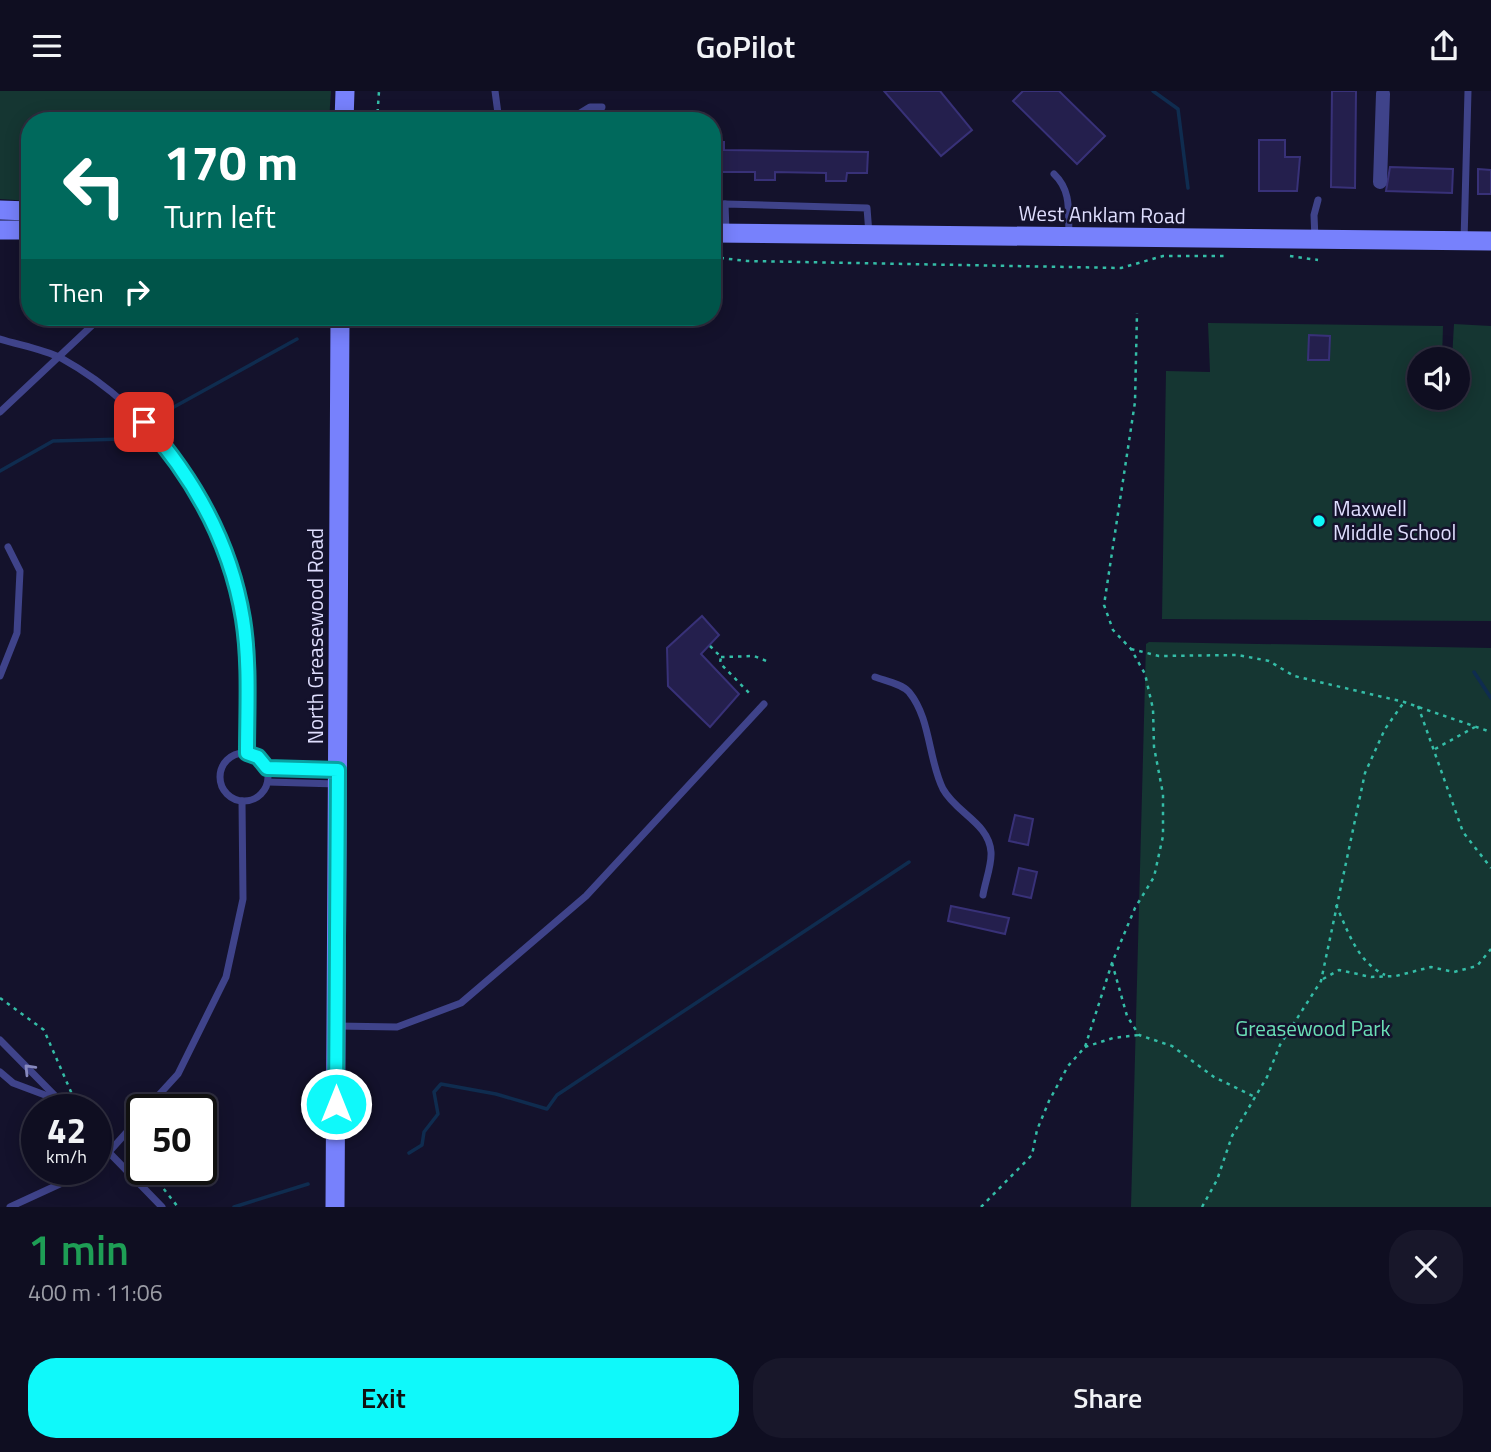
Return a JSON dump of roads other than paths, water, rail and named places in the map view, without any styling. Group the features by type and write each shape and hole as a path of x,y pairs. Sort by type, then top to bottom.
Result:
{"main road":[{"path":"344,112 345,91"},
{"path":"0,210 21,211"},
{"path":"0,230 21,230"},
{"name":"West Anklam Road","path":"721,233 1491,241"},
{"name":"North Greasewood Road","path":"335,1207 340,326"},
{"path":"340,347 348,326"}],"street":[{"path":"1380,182 1383,94"}],"lane":[{"path":"495,91 498,112"},
{"path":"1464,241 1468,91"},
{"path":"582,112 590,107 603,107"},
{"path":"1054,174 1065,185 1068,194 1069,237"},
{"path":"1315,240 1314,215 1318,200"},
{"path":"721,204 867,208 869,235"},
{"path":"721,223 725,204"},
{"path":"1,410 92,326"},
{"path":"0,339 59,357 106,388 144,422 172,453 209,515 225,549 243,619 247,753"},
{"path":"0,676 17,633 20,571 8,547"},
{"path":"875,677 907,689 919,705 943,789 961,813 977,823 986,836 991,853 983,895"},
{"path":"336,1026 397,1027 461,1003 586,897 764,704"},
{"path":"239,753 258,757 267,768 268,782 255,798 242,801 223,789 220,774 226,761 239,753"},
{"path":"267,768 338,777"},
{"path":"268,782 338,777"},
{"path":"160,1094 178,1074 226,977 243,899 242,801"},
{"path":"0,1040 52,1094"},
{"path":"0,1072 13,1083 43,1094"},
{"path":"112,1148 126,1132"},
{"path":"112,1156 162,1207"},
{"path":"10,1207 58,1185"}],"waterway":[{"path":"1153,91 1178,109 1188,188"},
{"path":"154,418 297,339"},
{"path":"0,471 53,441 123,439 131,435"},
{"path":"1474,672 1491,698"},
{"path":"409,1153 422,1145 424,1132 438,1114 434,1092 441,1084 496,1094 547,1109 557,1095 909,862"},
{"path":"234,1207 308,1184"}],"place":[{"name":"Maxwell Middle School","path":"1319,521"}],"park label":[{"name":"Greasewood Park","path":"1313,1029"}]}
